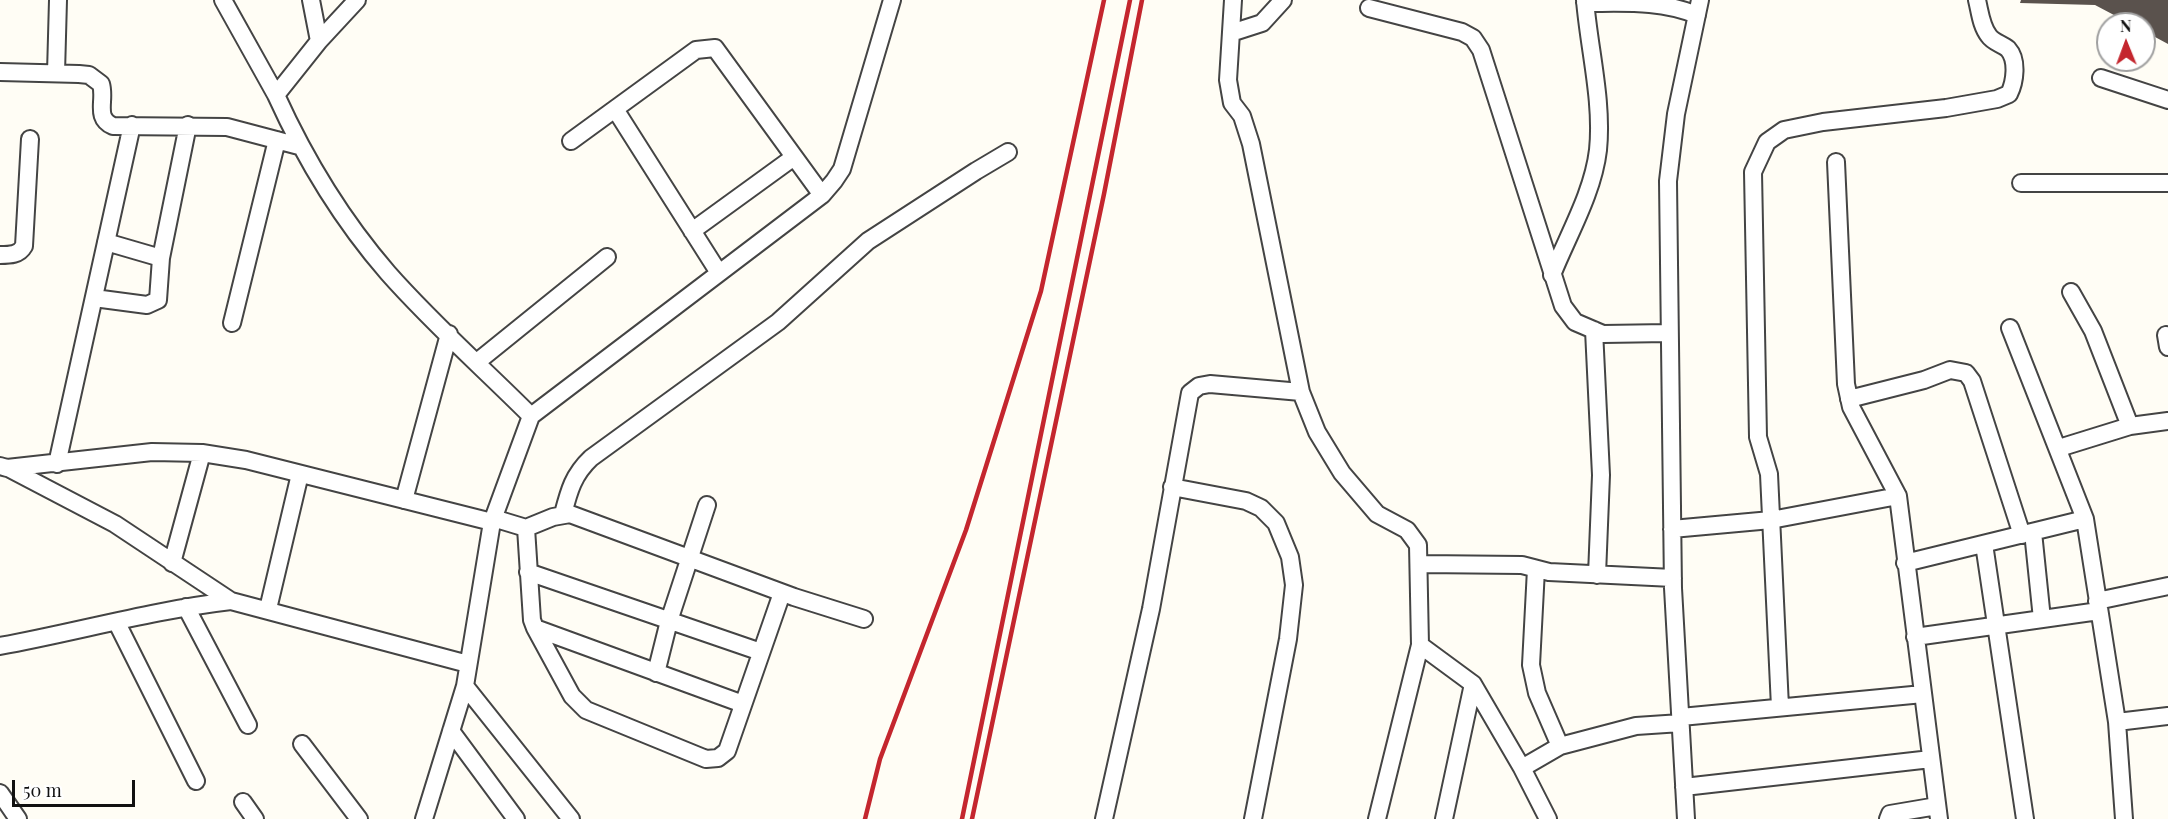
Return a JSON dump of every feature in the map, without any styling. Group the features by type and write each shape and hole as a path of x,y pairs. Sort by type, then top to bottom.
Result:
{"street":[{"path":"56,73 58,0"},
{"path":"223,0 276,95 299,146 353,229 388,273 531,416"},
{"path":"311,0 319,41"},
{"path":"276,95 319,41 357,0"},
{"path":"424,819 465,686 493,520 531,416 822,195 834,182 842,168 892,0"},
{"path":"1233,0 1228,80 1251,144 1301,392 1317,432 1342,473 1377,513 1407,530 1418,545 1421,564 1420,645 1377,819"},
{"path":"1231,33 1262,23 1283,0"},
{"path":"1780,707 1769,474 1758,437 1754,172 1767,142 1784,130 1823,122 1946,108 1997,99 2009,94 2014,83 2013,62 2009,50 1990,38 1983,26 1977,0"},
{"path":"1552,275 1592,179 1598,151 1598,117 1585,1 1645,2 1698,8 1676,114 1668,181 1668,333 1673,578 1686,819"},
{"path":"1369,8 1462,32 1473,38 1481,50 1552,275 1563,306 1575,322 1603,334 1668,333"},
{"path":"571,141 696,50 715,48 822,195"},
{"path":"0,72 89,75 101,84 103,120 113,126 227,127 299,146"},
{"path":"2101,78 2168,100"},
{"path":"615,109 719,273"},
{"path":"57,464 132,125"},
{"path":"94,298 154,304 158,300 161,258 188,125"},
{"path":"0,255 13,255 21,251 24,246 30,139"},
{"path":"232,323 277,140"},
{"path":"563,514 571,483 577,471 591,458 778,322 868,241 1008,153"},
{"path":"692,231 795,157"},
{"path":"1836,162 1846,384 1849,399 1898,496 1938,813 1898,812 1890,814 1888,819"},
{"path":"2021,183 2168,183"},
{"path":"106,242 161,258"},
{"path":"477,362 607,257"},
{"path":"2071,292 2093,331 2130,426"},
{"path":"2010,328 2085,519 2117,722 2124,819"},
{"path":"1594,330 1601,476 1597,575"},
{"path":"404,500 449,334"},
{"path":"1849,399 1924,380 1950,370 1966,373 1972,381 2027,533 2043,619"},
{"path":"1104,819 1151,609 1190,393 1199,386 1210,384 1301,392"},
{"path":"2059,448 2130,426 2168,421"},
{"path":"3,467 57,464 153,452 202,453 526,528 563,514 782,593 864,619"},
{"path":"172,563 202,453"},
{"path":"3,467 115,524 231,601 468,664"},
{"path":"268,609 300,474"},
{"path":"1172,487 1246,501 1261,508 1276,523 1290,557 1294,585 1288,639 1253,819"},
{"path":"1672,529 1771,520 1898,496"},
{"path":"656,673 669,621 707,505"},
{"path":"1905,563 2085,519"},
{"path":"526,528 532,620 572,696 586,710 706,759 718,758 727,751 782,593"},
{"path":"1984,544 1994,626 2025,819"},
{"path":"1421,564 1522,565 1536,569 1597,575 1673,578"},
{"path":"1536,569 1531,665 1537,693 1560,746"},
{"path":"528,572 761,652"},
{"path":"1915,637 2043,619 2168,586"},
{"path":"0,645 231,601"},
{"path":"186,608 248,725"},
{"path":"117,623 196,781"},
{"path":"535,628 743,704"},
{"path":"1420,645 1473,684 1522,768 1548,819"},
{"path":"1444,819 1473,684"},
{"path":"465,686 568,818"},
{"path":"1522,768 1560,746 1636,726 1780,707 1923,694"},
{"path":"2117,722 2168,716"},
{"path":"451,731 516,819"},
{"path":"302,744 359,819"},
{"path":"1684,787 1931,759"},
{"path":"2,802 18,819"},
{"path":"243,802 255,819"}],"building":[{"path":"2021,0 2168,0 2168,44 2156,38 2156,12 2108,12 2095,5 2020,3"}],"railway":[{"path":"865,819 880,759 966,530 1041,291 1104,0"},
{"path":"962,819 1130,0"},
{"path":"972,819 1104,194 1142,0"}]}
